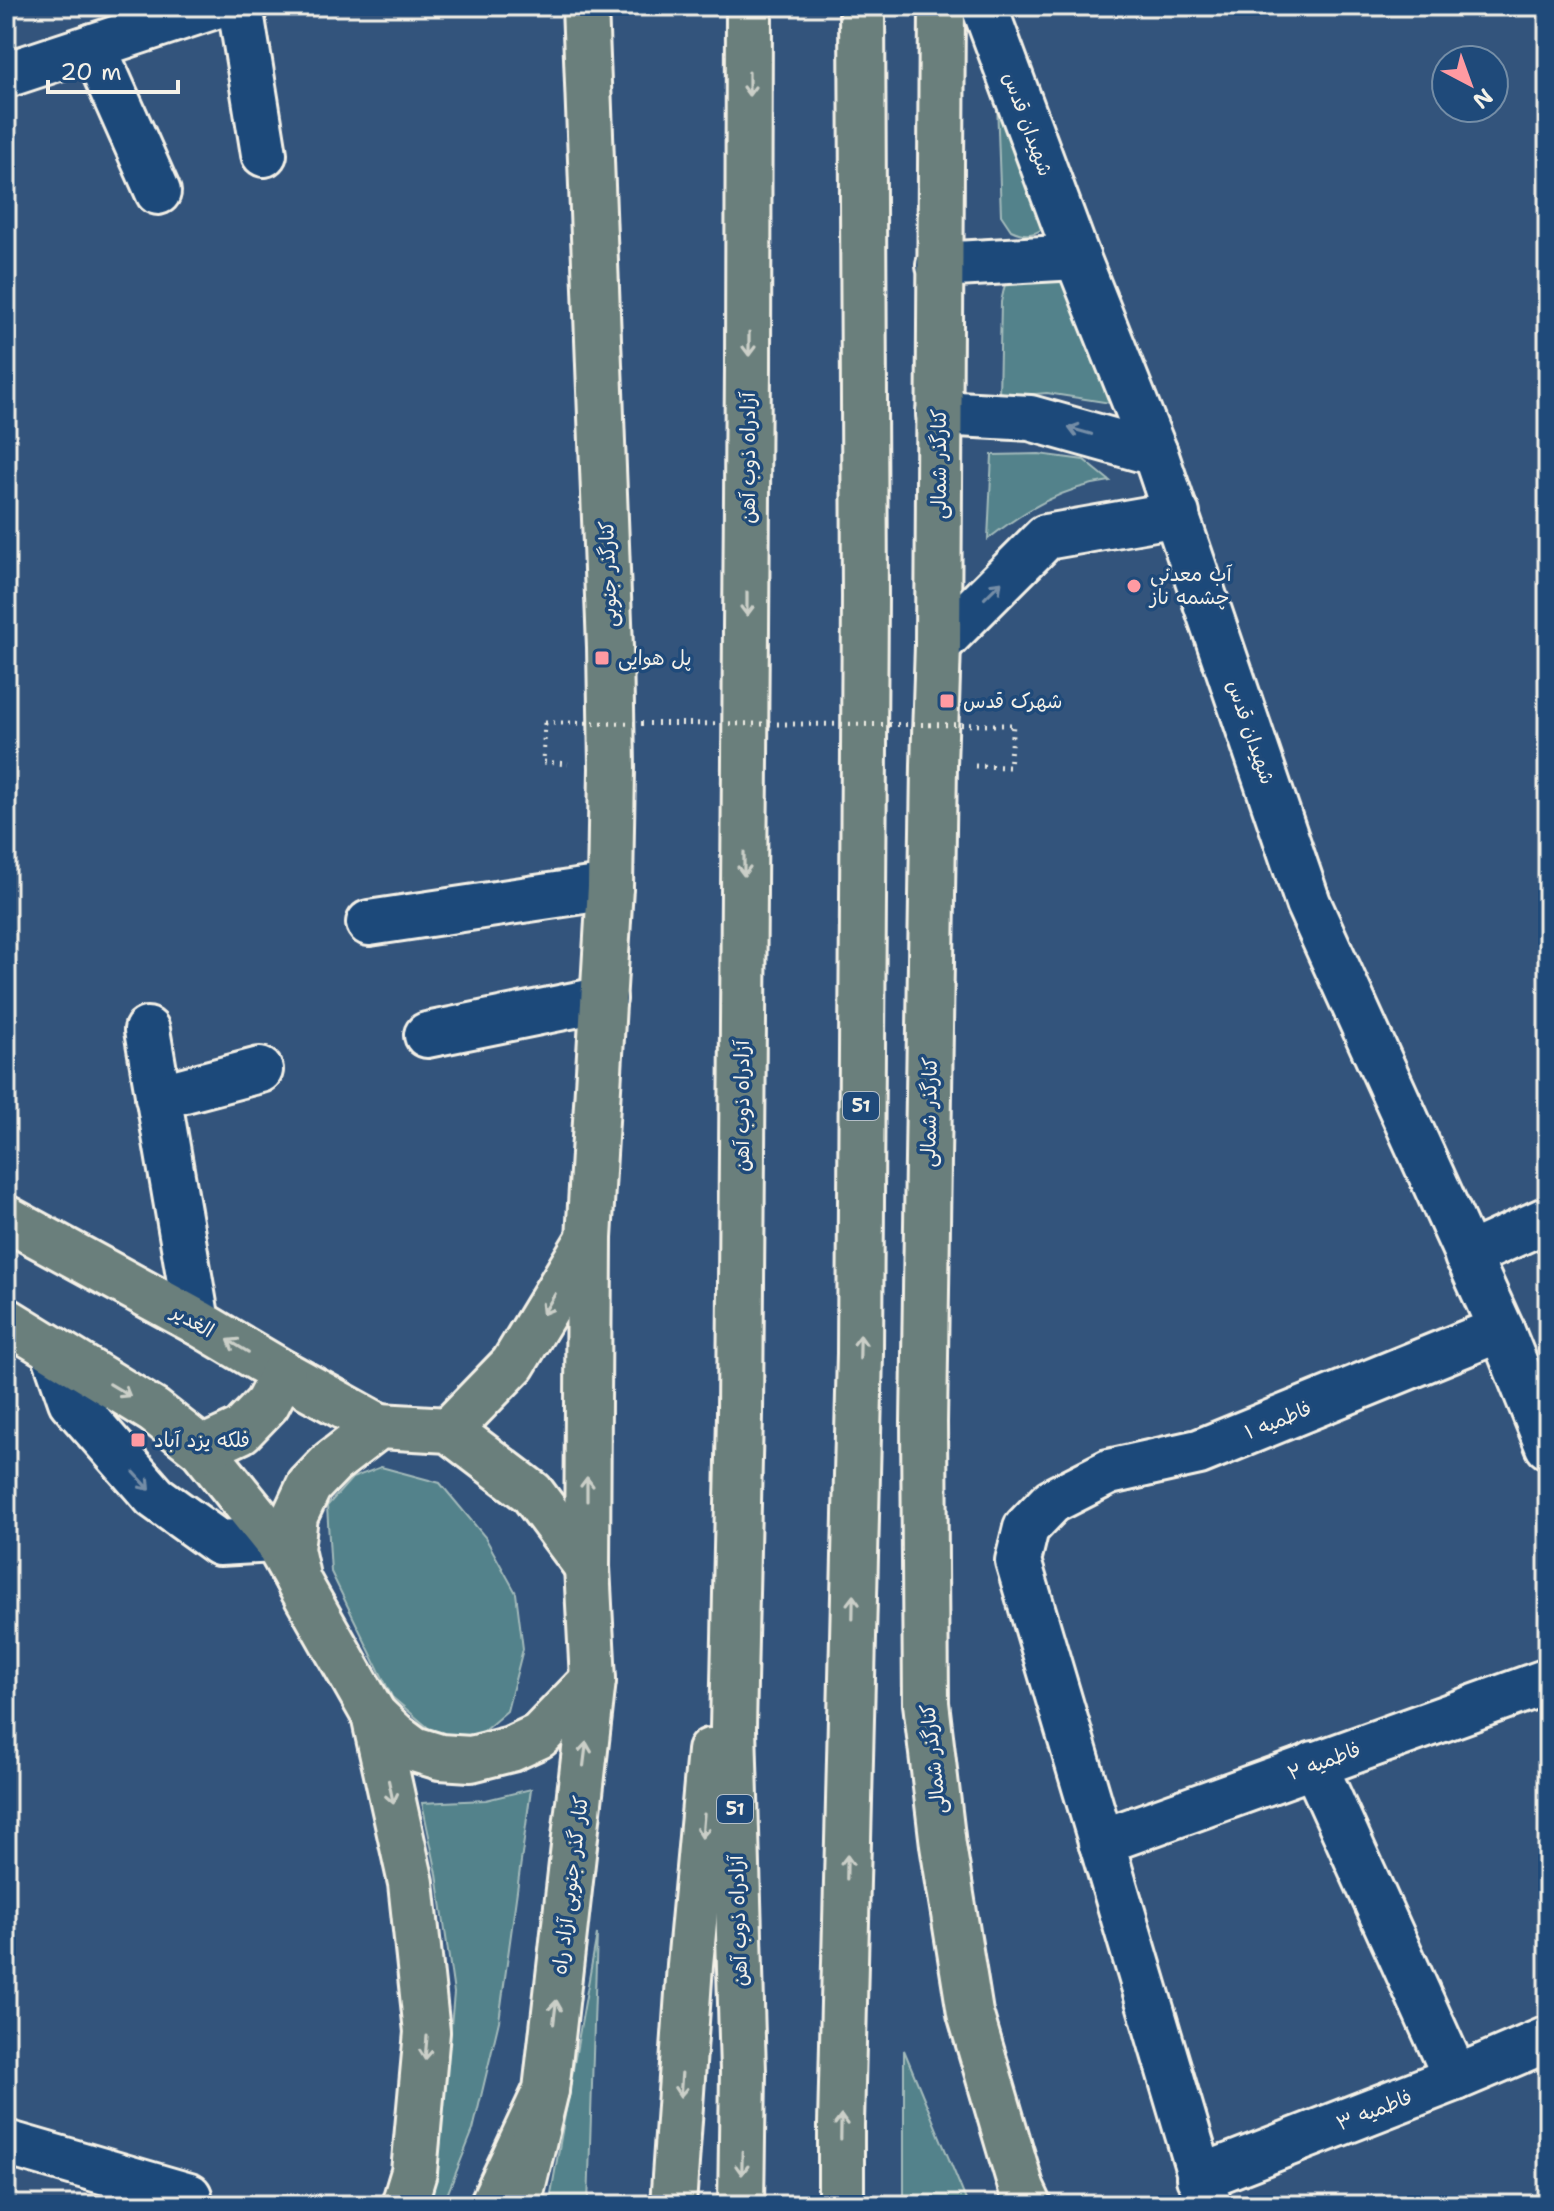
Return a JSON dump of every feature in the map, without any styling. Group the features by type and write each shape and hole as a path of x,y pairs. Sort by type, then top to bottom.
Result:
{"main road":[{"name":"کنارگذر جنوبی","path":"585,6 612,768 610,887 589,1238 587,1567"},
{"name":"آزادراه ذوب آهن","path":"741,2205 743,2072 733,1728 740,1414 749,6"},
{"name":"51","path":"841,2205 860,1337 865,597 862,6"},
{"name":"کنارگذر شمالی","path":"942,6 938,645 925,1364 926,1703 943,1845 970,2013 1029,2205"},
{"name":"الغدیر","path":"6,1218 379,1426"},
{"path":"449,1430 513,1364 589,1238"},
{"path":"6,1320 154,1411 202,1449 275,1540 298,1581 374,1715 414,1749 440,1757 471,1759 511,1749 539,1736 593,1680 587,1567 532,1493 449,1430 379,1426 332,1462 309,1486 295,1516 291,1549 298,1581"},
{"path":"202,1449 241,1431 267,1404 283,1373"},
{"path":"673,2205 690,1965 740,1414"},
{"name":"کنار گذر جنوبی آزاد راه","path":"546,2090 593,1680"},
{"path":"374,1715 411,1883 427,2032 414,2172 404,2205"},
{"path":"492,2205 546,2090"},
{"path":"518,2205 546,2090"}],"street":[{"path":"6,75 215,6"},
{"path":"240,6 264,154"},
{"name":"شهیدان قدس","path":"984,6 1077,257 1155,453 1308,903 1501,1329 1548,1446"},
{"path":"93,46 158,192"},
{"path":"939,265 1077,257"},
{"path":"939,413 1030,418 1155,453"},
{"path":"938,645 1046,537 1177,514"},
{"path":"369,923 610,887"},
{"path":"427,1035 604,999"},
{"path":"147,1030 197,1322"},
{"path":"158,1097 260,1070"},
{"path":"1467,1256 1548,1219"},
{"name":"فاطمیه ۱","path":"1101,1842 1018,1561 1026,1528 1052,1501 1109,1472 1199,1452 1501,1329"},
{"path":"53,1349 71,1401 155,1497 219,1543 275,1540"},
{"name":"فاطمیه ۲","path":"1101,1842 1548,1681"},
{"path":"1314,1764 1456,2078"},
{"path":"1101,1842 1204,2192"},
{"name":"فاطمیه ۳","path":"1204,2192 1548,2039"},
{"path":"6,2143 189,2196 188,2205"}],"path":[{"path":"543,762 545,723 1013,725 1009,767"}],"green space":[{"path":"997,102 1044,228 1032,234 1011,230 1001,215"},
{"path":"1047,269 1075,283 1117,404 1047,393 999,397 1001,302 1006,280"},
{"path":"1039,454 1084,460 1110,481 1045,501 988,539 992,455"},
{"path":"381,1467 440,1483 485,1537 516,1593 523,1649 507,1711 471,1742 439,1737 392,1697 331,1572 327,1506 352,1478"},
{"path":"531,1789 499,2021 473,2130 443,2205 421,2205 445,2091 454,1993 437,1874 422,1803 486,1800"},
{"path":"597,1934 588,2205 549,2205"},
{"path":"904,2050 968,2205 904,2205"}],"place":[{"name":"آب معدنی چشمه ناز","path":"1134,586"},
{"name":"پل هوایی","path":"602,658"},
{"name":"شهرک قدس","path":"947,701"},
{"name":"فلکه یزد آباد","path":"138,1440"}]}
